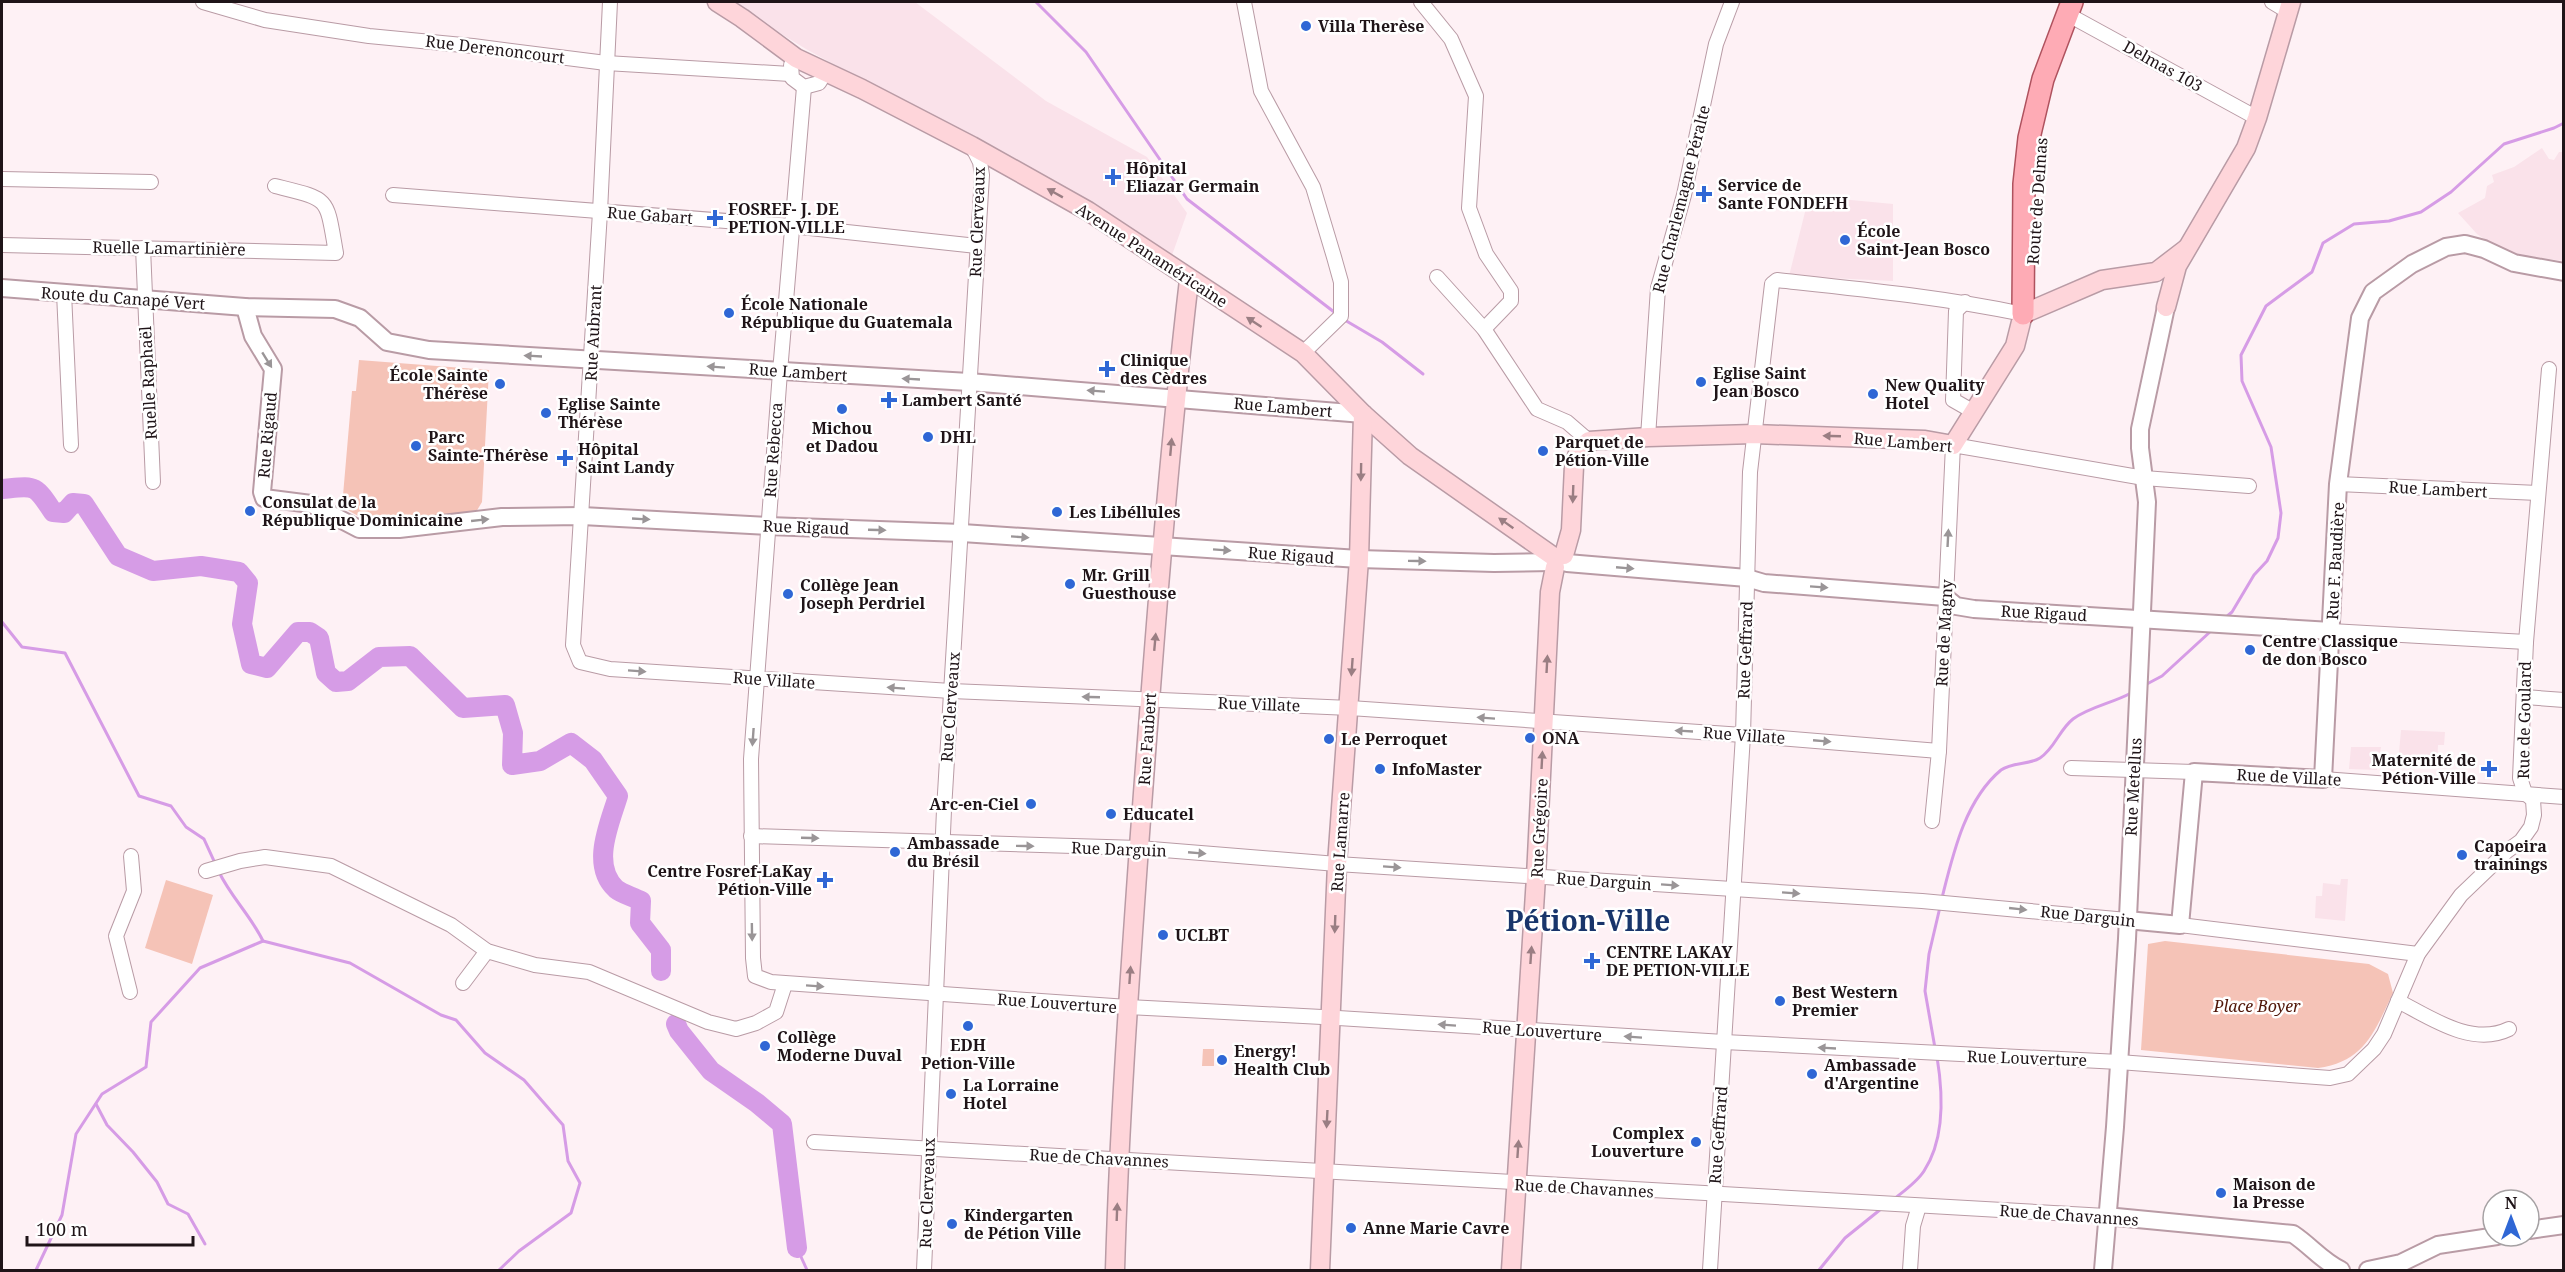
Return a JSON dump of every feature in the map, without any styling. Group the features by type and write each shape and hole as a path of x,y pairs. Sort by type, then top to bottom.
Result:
{"main road":[{"name":"Avenue Panaméricaine","path":"717,2 742,18 793,66 825,73 862,89 1088,211 1189,280 1303,353 1363,414 1410,456 1559,561"},
{"path":"2166,307 2171,280 2186,249 2229,179 2246,148 2258,118 2283,5"},
{"name":"Route de Delmas","path":"1953,445 2015,346 2023,306 2021,287 2024,184 2029,138 2043,79 2076,9"},
{"path":"2023,306 2102,280 2156,272 2186,249"},
{"path":"2143,275 2157,283 2163,292 2166,307"},
{"name":"Rue Faubert","path":"1115,1270 1118,1158 1149,700 1175,397 1189,280"},
{"name":"Rue Lamarre","path":"1320,1270 1337,864 1359,559 1363,414"},
{"name":"Rue Lambert","path":"1589,441 1754,434 1925,440 1953,445"},
{"name":"Rue Grégoire","path":"1511,1270 1536,877 1550,592 1571,530 1574,466 1579,450 1589,441"}],"street":[{"name":"Rue Derenoncourt","path":"203,2 265,21 369,36 473,46 606,63 793,66"},
{"name":"Rue Aubrant","path":"580,662 573,645 592,359 610,2"},
{"path":"1244,2 1261,91 1313,187 1341,282 1341,316 1303,353"},
{"path":"1421,2 1451,39 1476,96 1469,208 1486,254 1512,296 1511,302 1484,329"},
{"name":"Rue Charlemagne Péralte","path":"1648,437 1658,288 1684,195 1716,44 1732,2"},
{"name":"Delmas 103","path":"2076,9 2258,118"},
{"path":"793,66 795,83 804,87 819,83 825,73"},
{"name":"Rue Rebecca","path":"753,958 751,759 791,226 804,87"},
{"name":"Rue Clerveaux","path":"924,1270 935,994 951,691 982,175 980,162 972,147"},
{"path":"2,179 151,182"},
{"name":"Ruelle Lamartinière","path":"2,245 336,253 328,207 315,196 275,186"},
{"name":"Rue Gabart","path":"393,195 791,226 977,246"},
{"name":"Rue F. Baudière","path":"2323,779 2338,484 2360,318 2373,292 2421,260 2446,247 2465,244 2484,249 2514,263 2564,272"},
{"name":"Ruelle Raphaël","path":"143,248 153,482"},
{"path":"1437,277 1484,329 1537,409 1567,422 1589,441"},
{"name":"Rue Geffrard","path":"1710,1270 1743,735 1750,472 1772,284 1777,280 1965,302 2023,306"},
{"name":"Route du Canapé Vert","path":"2,288 245,307"},
{"path":"64,293 71,445"},
{"path":"1965,302 1956,311 1953,400 1974,412"},
{"name":"Rue Lambert","path":"245,307 335,309 360,318 387,342 407,347 969,382 1363,414"},
{"name":"Rue Rigaud","path":"245,307 253,336 273,369 262,492 264,498 312,504 359,529 399,528 502,517 582,516 962,533 1359,559 1559,561 1748,578 1764,583 1945,597 1956,606 1974,609 2526,642"},
{"name":"Rue Metellus","path":"2103,1270 2119,1062 2147,502 2140,429 2166,307"},
{"name":"Rue de Goulard","path":"2348,1074 2374,1048 2398,1001 2418,954 2461,895 2507,851 2521,841 2531,827 2534,815 2533,800 2525,793 2520,778 2526,642 2548,369"},
{"name":"Rue Lambert","path":"1953,445 2144,478 2249,486"},
{"name":"Rue de Magny","path":"1932,821 1939,751 1953,445"},
{"name":"Rue Lambert","path":"2338,484 2538,493"},
{"name":"Rue Villate","path":"580,662 610,669 951,691 1350,708 1939,751"},
{"path":"2525,697 2564,700"},
{"path":"2071,768 2194,772 2180,925"},
{"name":"Rue de Villate","path":"2194,772 2564,797"},
{"name":"Rue Darguin","path":"751,836 1139,848 1337,864 1959,904 2180,925 2418,954"},
{"path":"129,992 117,936 134,891 131,856"},
{"path":"206,871 240,861 265,857 331,866 450,925 487,951 535,965 589,972 683,1009 708,1022 736,1029 756,1023 776,1012 785,984"},
{"path":"463,983 487,951"},
{"name":"Rue Louverture","path":"753,958 755,976 785,984 1128,1007 1724,1042 2119,1062 2331,1078 2348,1074"},
{"path":"2398,1001 2457,1030 2487,1035 2499,1034 2509,1029"},
{"name":"Rue de Chavannes","path":"814,1142 2106,1216 2293,1234 2311,1246 2325,1262 2341,1270"},
{"path":"1910,1270 1913,1226 1919,1206"},
{"path":"2541,1228 2564,1225"},
{"path":"2368,1270 2402,1267 2438,1245 2481,1238"}],"shaded area":[{"path":"729,2 915,2 1046,101 1147,157 1187,213 1171,258 1047,182 806,49"},
{"path":"2542,148 2549,159 2554,160 2559,152 2563,152 2563,261 2519,255 2490,243 2477,234 2458,213 2485,198 2487,186 2494,182 2492,175 2514,167"},
{"name":"École Saint-Jean Bosco","path":"1809,196 1893,204 1893,281 1789,276"},
{"path":"975,393 999,393 999,400 975,400"},
{"path":"2401,730 2445,732 2444,745 2438,745 2437,767 2398,764"},
{"path":"2351,747 2381,747 2377,770 2349,769"},
{"path":"2341,879 2348,879 2345,921 2315,918 2316,896 2322,896 2323,883 2340,885"}],"green space":[{"name":"Parc Sainte-Thérèse","path":"359,360 489,370 482,502 476,512 451,520 360,517 342,507 352,391 356,391"},
{"path":"166,880 213,895 192,964 145,948"},
{"name":"Place Boyer","path":"2165,941 2369,964 2388,974 2393,993 2366,1042 2347,1059 2334,1065 2318,1068 2141,1050 2148,944"},
{"path":"1203,1049 1214,1049 1214,1066 1202,1066"}],"waterway":[{"path":"1036,2 1086,52 1187,199 1338,315"},
{"path":"2225,618 2232,612 2254,575 2267,561 2278,538 2281,513 2271,447 2242,381 2241,355 2266,306 2312,272 2323,243 2354,224 2389,221 2421,212 2451,192 2504,144 2564,123"},
{"path":"1343,319 1382,342 1423,374"},
{"path":"2,489 33,488 53,512 64,513 73,503 84,504 118,556 153,571 201,566 239,572 248,583 242,624 251,664 267,668 298,632 310,632 319,638 326,673 336,682 348,681 379,657 410,656 463,708 505,705 513,733 512,765 540,761 571,743 593,760 618,796 604,844 604,868 608,879 616,889 641,901 640,923 661,950 661,971"},
{"path":"2,622 22,647 65,653 139,796 171,806 186,827 204,839 215,863"},
{"path":"2145,685 2162,676 2211,631"},
{"path":"1942,898 1962,829 1978,796 1989,782 2005,767 2040,758 2050,749 2068,723 2079,715 2131,693"},
{"path":"36,1270 62,1215 76,1134 102,1094 146,1067 151,1022 200,968 263,941 219,872"},
{"path":"1935,1048 1925,991 1929,954 1940,907"},
{"path":"263,941 350,963 441,1015 456,1020 485,1053 524,1080 563,1125 568,1161 580,1183 571,1213 519,1251 499,1270"},
{"path":"676,1024 711,1071 757,1103 782,1124 797,1248"},
{"path":"1894,1199 1921,1175 1936,1145 1941,1116 1937,1057"},
{"path":"96,1104 107,1125 157,1182 168,1204 188,1214 205,1244"},
{"path":"1819,1270 1845,1238 1881,1209"},
{"path":"797,1248 807,1270"}],"place":[{"name":"Villa Therèse","path":"1306,26"},
{"name":"Hôpital Eliazar Germain","path":"1113,177"},
{"name":"Service de Sante FONDEFH","path":"1704,194"},
{"name":"FOSREF- J. DE PETION-VILLE","path":"715,218"},
{"name":"École Saint-Jean Bosco","path":"1845,240"},
{"name":"École Nationale République du Guatemala","path":"729,313"},
{"name":"Clinique des Cèdres","path":"1107,369"},
{"name":"Eglise Saint Jean Bosco","path":"1701,382"},
{"name":"École Sainte Thérèse","path":"500,384"},
{"name":"New Quality Hotel","path":"1873,394"},
{"name":"Lambert Santé","path":"889,400"},
{"name":"Michou et Dadou","path":"842,409"},
{"name":"Eglise Sainte Thérèse","path":"546,413"},
{"name":"DHL","path":"928,437"},
{"name":"Parc Sainte-Thérèse","path":"416,446"},
{"name":"Parquet de Pétion-Ville","path":"1543,451"},
{"name":"Hôpital Saint Landy","path":"565,458"},
{"name":"Consulat de la République Dominicaine","path":"250,511"},
{"name":"Les Libéllules","path":"1057,512"},
{"name":"Mr. Grill Guesthouse","path":"1070,584"},
{"name":"Collège Jean Joseph Perdriel","path":"788,594"},
{"name":"Centre Classique de don Bosco","path":"2250,650"},
{"name":"ONA","path":"1530,738"},
{"name":"Le Perroquet","path":"1329,739"},
{"name":"InfoMaster","path":"1380,769"},
{"name":"Maternité de Pétion-Ville","path":"2489,769"},
{"name":"Arc-en-Ciel","path":"1031,804"},
{"name":"Educatel","path":"1111,814"},
{"name":"Ambassade du Brésil","path":"895,852"},
{"name":"Capoeira trainings","path":"2462,855"},
{"name":"Centre Fosref-LaKay Pétion-Ville","path":"825,880"},
{"name":"UCLBT","path":"1163,935"},
{"name":"CENTRE LAKAY DE PETION-VILLE","path":"1592,961"},
{"name":"Best Western Premier","path":"1780,1001"},
{"name":"EDH Petion-Ville","path":"968,1026"},
{"name":"Collège Moderne Duval","path":"765,1046"},
{"name":"Energy! Health Club","path":"1222,1060"},
{"name":"Ambassade d'Argentine","path":"1812,1074"},
{"name":"La Lorraine Hotel","path":"951,1094"},
{"name":"Complex Louverture","path":"1696,1142"},
{"name":"Maison de la Presse","path":"2221,1193"},
{"name":"Kindergarten de Pétion Ville","path":"952,1224"},
{"name":"Anne Marie Cavre","path":"1351,1228"}],"district":[{"name":"Pétion-Ville","path":"1588,921"}]}
